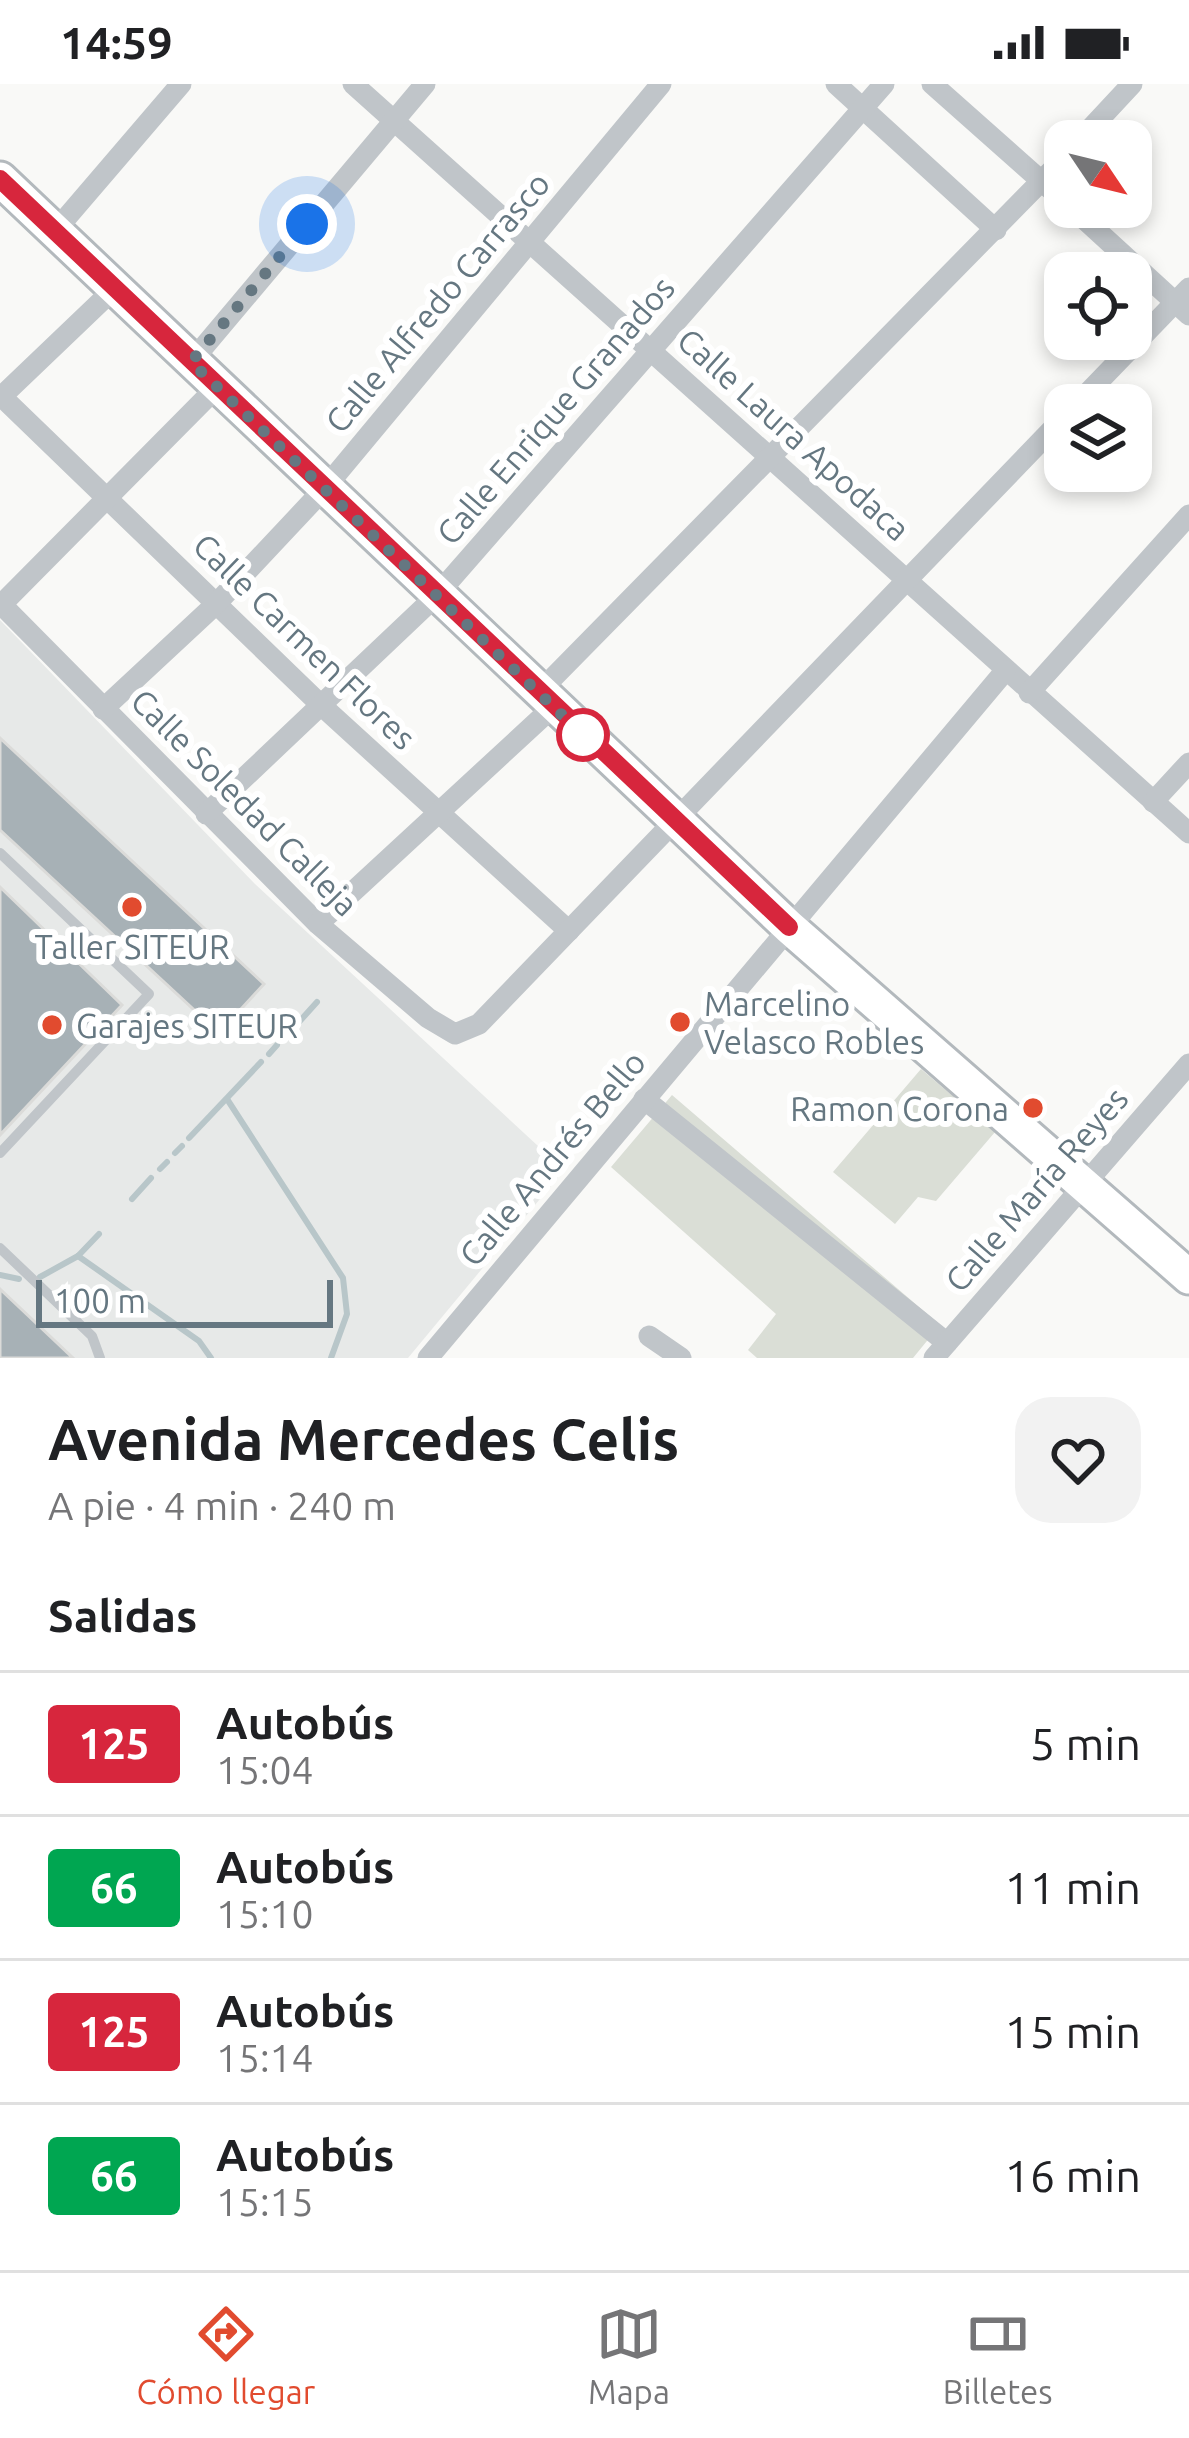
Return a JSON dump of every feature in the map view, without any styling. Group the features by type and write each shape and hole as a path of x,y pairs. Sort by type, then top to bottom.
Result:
{"main road":[{"path":"4,191 55,231 789,927 1189,1276"}],"street":[{"path":"55,231 181,84"},
{"name":"Calle Laura Apodaca","path":"353,84 1189,833"},
{"path":"191,362 425,84"},
{"name":"Calle Alfredo Carrasco","path":"103,709 217,603 324,489 661,84"},
{"path":"836,84 996,230"},
{"name":"Calle Enrique Granados","path":"206,814 436,596 884,84"},
{"path":"318,924 439,813 1042,181 932,84"},
{"path":"1099,120 1132,84"},
{"path":"1096,228 1184,302 1098,384"},
{"path":"1,397 114,289"},
{"path":"1,604 217,387"},
{"name":"Calle Carmen Flores","path":"1,397 322,706 568,931"},
{"path":"568,931 1044,438"},
{"path":"1029,693 1189,515"},
{"name":"Calle Soledad Calleja","path":"1,604 318,924 428,1018 455,1034 478,1024 568,931"},
{"name":"Calle Andrés Bello","path":"428,1358 1005,671"},
{"path":"1153,802 1189,763"},
{"name":"Calle María Reyes","path":"940,1350 1189,1064"},
{"path":"644,1099 940,1350"},
{"path":"649,1336 681,1358"}],"lane":[{"path":"0,853 149,994 0,1153"},
{"path":"0,1248 92,1336 100,1358"}],"shaded area":[{"path":"0,620 255,884 564,1170 408,1358 0,1358"},
{"path":"921,1069 995,1132 936,1201 918,1197 895,1224 833,1172"},
{"path":"672,1095 940,1325 913,1358 757,1358 748,1350 776,1314 611,1167"}],"building":[{"name":"Taller SITEUR","path":"0,738 264,984 219,1033 0,830"},
{"name":"Garajes SITEUR","path":"0,887 122,1005 0,1135"},
{"path":"0,1289 73,1358 0,1358"}],"waterway":[{"path":"299,1022 317,1002"},
{"path":"284,1038 291,1030"},
{"path":"269,1054 277,1045"},
{"path":"189,1138 261,1062"},
{"path":"227,1099 343,1278 347,1314 331,1358"},
{"path":"175,1153 182,1146"},
{"path":"160,1169 167,1162"},
{"path":"132,1199 151,1178"},
{"path":"40,1277 78,1256 99,1234"},
{"path":"78,1256 199,1341 211,1358"},
{"path":"0,1275 19,1279"}],"bus line":[{"name":"125","path":"0,179 486,645 789,927"}],"place":[{"name":"Taller SITEUR","path":"132,907"},
{"name":"Marcelino Velasco Robles","path":"680,1022"},
{"name":"Garajes SITEUR","path":"52,1025"},
{"name":"Ramon Corona","path":"1033,1108"}],"route":[{"path":"307,224 191,362 583,735"}]}
